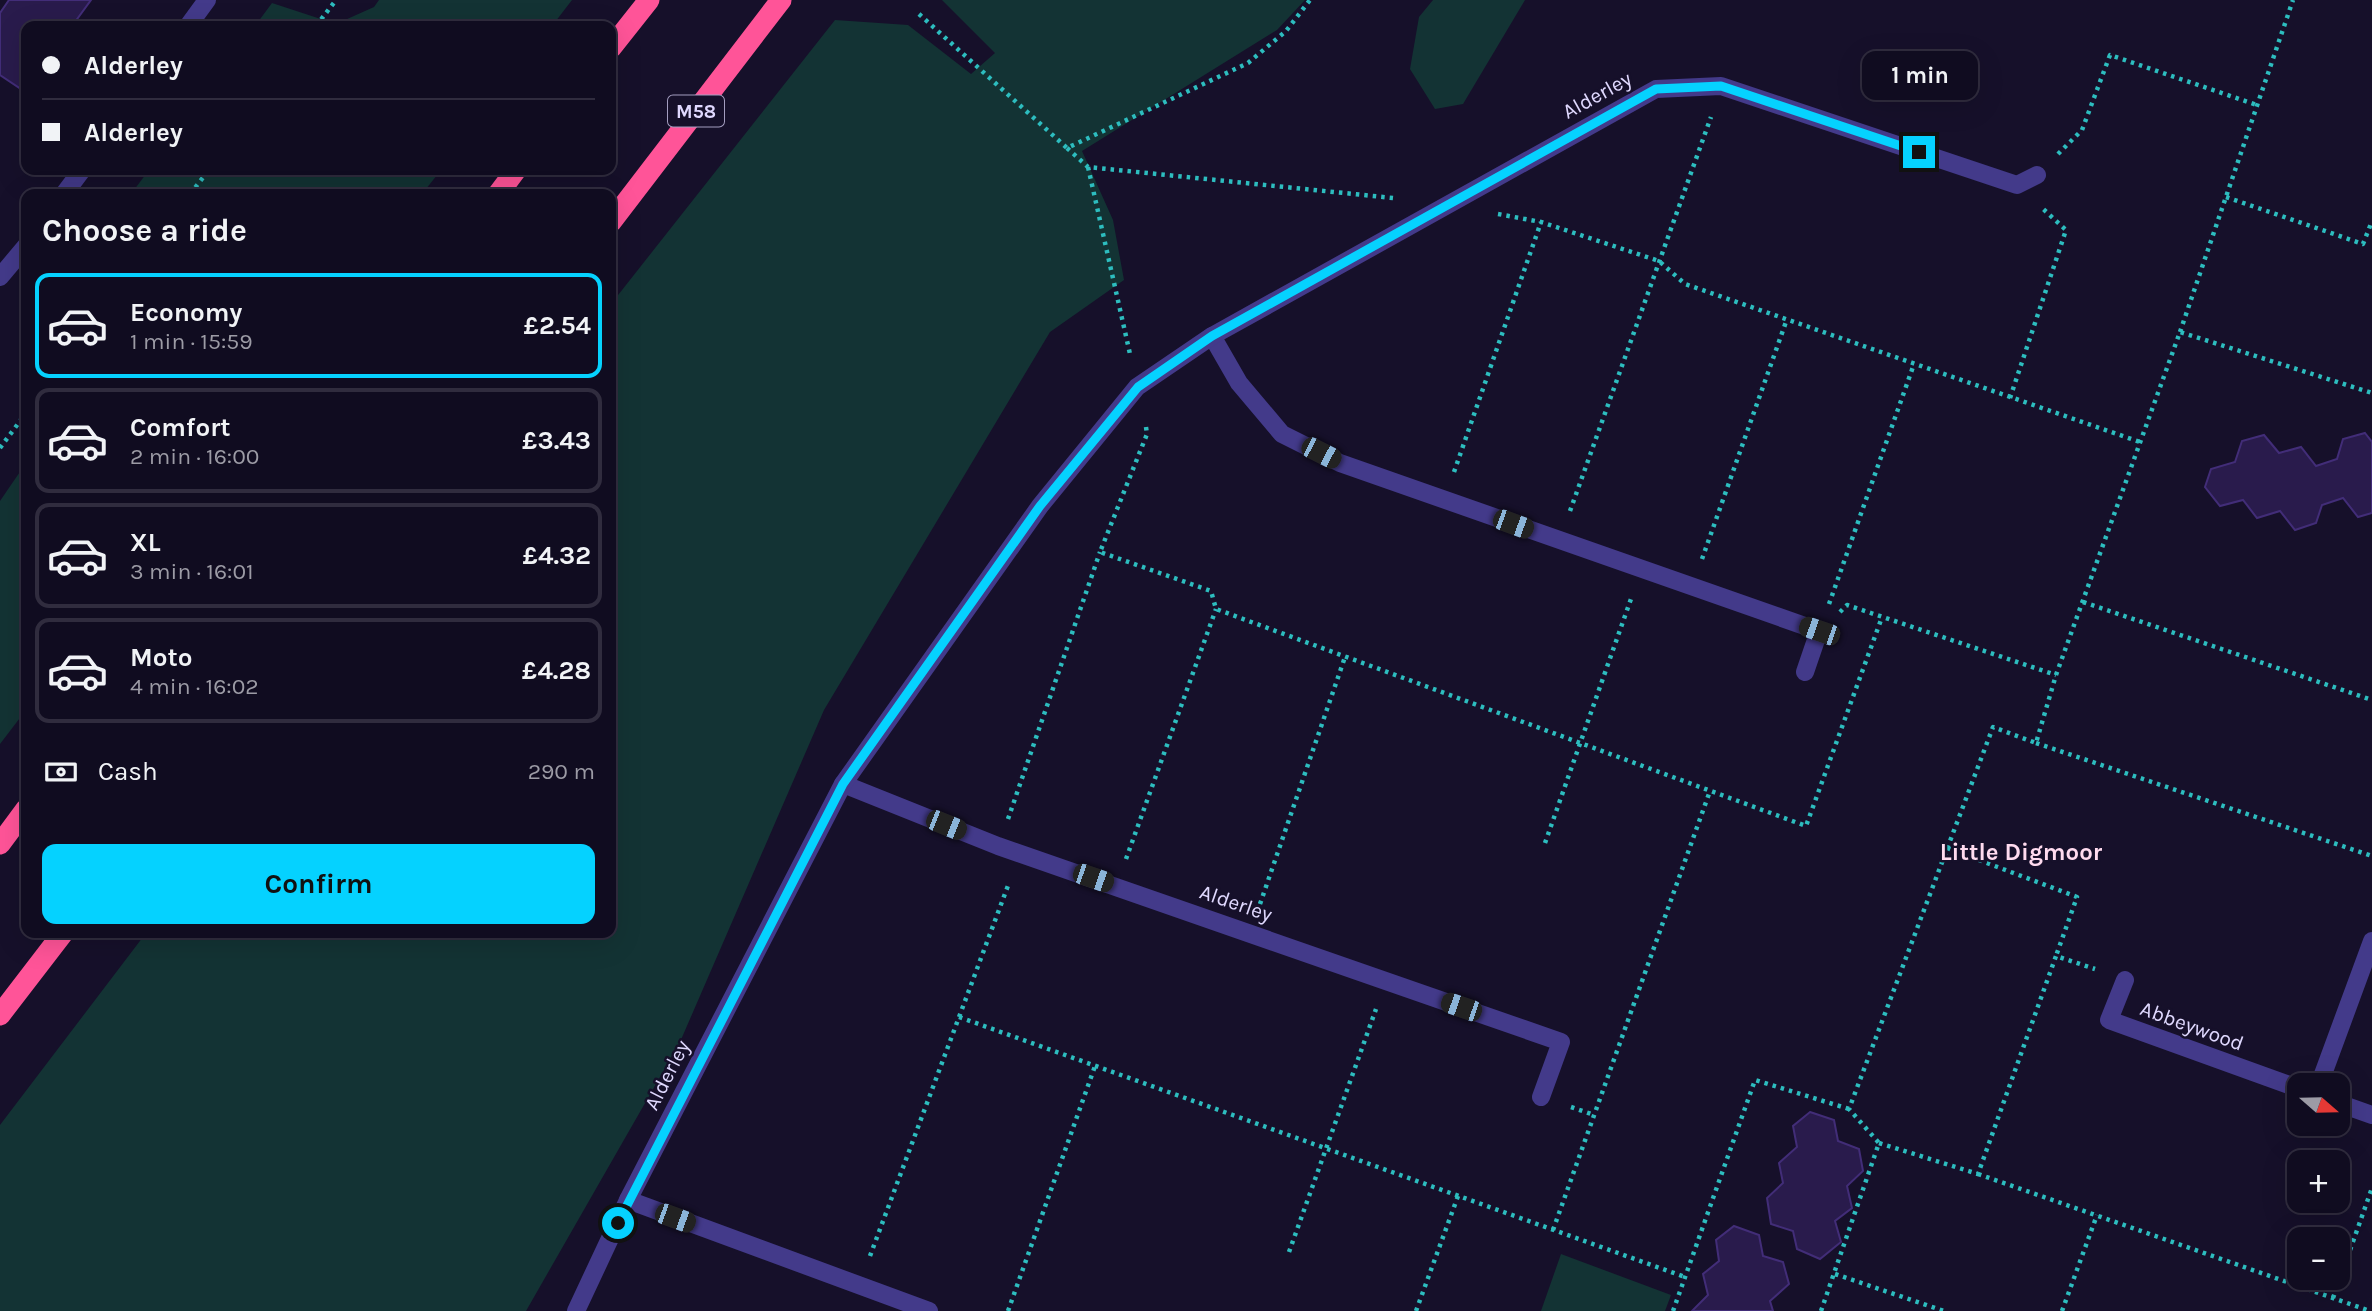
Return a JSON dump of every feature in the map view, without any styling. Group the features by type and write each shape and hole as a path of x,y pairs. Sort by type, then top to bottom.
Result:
{"highway":[{"path":"616,42 649,0"},
{"name":"M58","path":"616,216 782,0"},
{"path":"0,844 21,816"},
{"path":"0,1015 59,938"}],"street":[{"path":"192,21 207,0"},
{"name":"Alderley","path":"576,1311 628,1200 843,784 1040,506 1138,387 1212,336 1656,89 1721,86 2017,185"},
{"path":"2017,185 2037,175"},
{"path":"0,277 21,252"},
{"path":"1212,336 1239,383 1282,434 1340,463 1819,631 1805,672"},
{"name":"Alderley","path":"843,784 998,846 1561,1042 1541,1097"},
{"path":"2323,1073 2372,941"},
{"name":"Abbeywood","path":"2126,980 2109,1020 2287,1084"},
{"path":"2350,1107 2372,1115"},
{"path":"628,1200 929,1311"}],"path":[{"path":"320,21 336,0"},
{"path":"1067,148 1248,63 1286,31 1310,0"},
{"path":"2036,743 2056,675 2180,332 2293,0"},
{"path":"919,14 1088,167 1147,434 1100,552 998,846"},
{"path":"2037,175 2082,130 2110,55 2257,105"},
{"path":"1559,540 1721,86"},
{"path":"1088,167 1449,204 1541,222 1660,261 1685,284 2141,442"},
{"path":"194,189 205,175"},
{"path":"2010,398 2066,230 2017,185"},
{"path":"2226,197 2372,247"},
{"path":"2362,244 2372,221"},
{"path":"1444,500 1541,222"},
{"path":"1692,587 1787,319"},
{"path":"2180,332 2372,393"},
{"path":"1819,631 1914,364"},
{"path":"0,448 21,420"},
{"path":"1100,552 1211,591 1216,610 1117,886"},
{"path":"1545,843 1641,569"},
{"path":"2083,602 2372,700"},
{"path":"1819,631 1847,605 2056,675"},
{"path":"1216,610 1806,826 1882,617"},
{"path":"1251,932 1345,657"},
{"path":"1849,1109 1993,727 2372,856"},
{"path":"1553,1230 1710,791"},
{"path":"1947,848 2077,897 1978,1174"},
{"path":"859,1286 1020,853"},
{"path":"2056,956 2126,980"},
{"path":"1289,1252 1386,982"},
{"path":"959,1017 1685,1277"},
{"path":"1008,1311 1095,1066"},
{"path":"1673,1311 1755,1080 1849,1109 1879,1143 1978,1174 2370,1311"},
{"path":"1821,1311 1879,1143"},
{"path":"2333,1298 2372,1188"},
{"path":"1416,1311 1458,1196"},
{"path":"2062,1311 2097,1215"},
{"path":"1835,1274 1944,1311"}],"green space":[{"path":"379,0 572,0 556,21 343,21 374,7"},
{"path":"942,0 1305,0 1277,30 1082,151 1113,220 1124,280 1050,332 824,710 680,1042 526,1311 0,1311 0,1125 142,938 616,938 616,298 835,20 908,25 971,74 995,53"},
{"path":"1433,0 1525,0 1463,104 1435,109 1410,69 1419,17"},
{"path":"272,3 327,21 259,21"},
{"path":"145,175 437,175 426,189 135,189"},
{"path":"21,470 21,717 0,744 0,501"},
{"path":"1561,1254 1671,1295 1665,1311 1541,1311"}],"building":[{"path":"9,0 91,0 76,21 21,21 21,89 0,75 0,13"},
{"path":"2365,433 2372,442 2372,513 2358,517 2343,498 2322,505 2316,523 2295,530 2280,511 2257,518 2243,500 2220,506 2205,487 2211,469 2235,462 2242,441 2264,435 2279,453 2301,447 2316,466 2337,459 2343,439"},
{"path":"1810,1112 1834,1120 1838,1141 1859,1149 1863,1171 1847,1186 1852,1208 1835,1221 1841,1242 1820,1259 1797,1249 1793,1231 1771,1224 1767,1198 1783,1183 1779,1163 1797,1147 1793,1126"},
{"path":"1734,1226 1759,1235 1763,1256 1783,1262 1789,1284 1770,1301 1773,1311 1692,1311 1708,1295 1703,1274 1719,1261 1716,1240"}],"district":[{"name":"Little Digmoor","path":"2021,852"}],"route":[{"path":"618,1223 843,784 1040,506 1138,387 1212,336 1656,89 1721,86 1919,152"}]}
